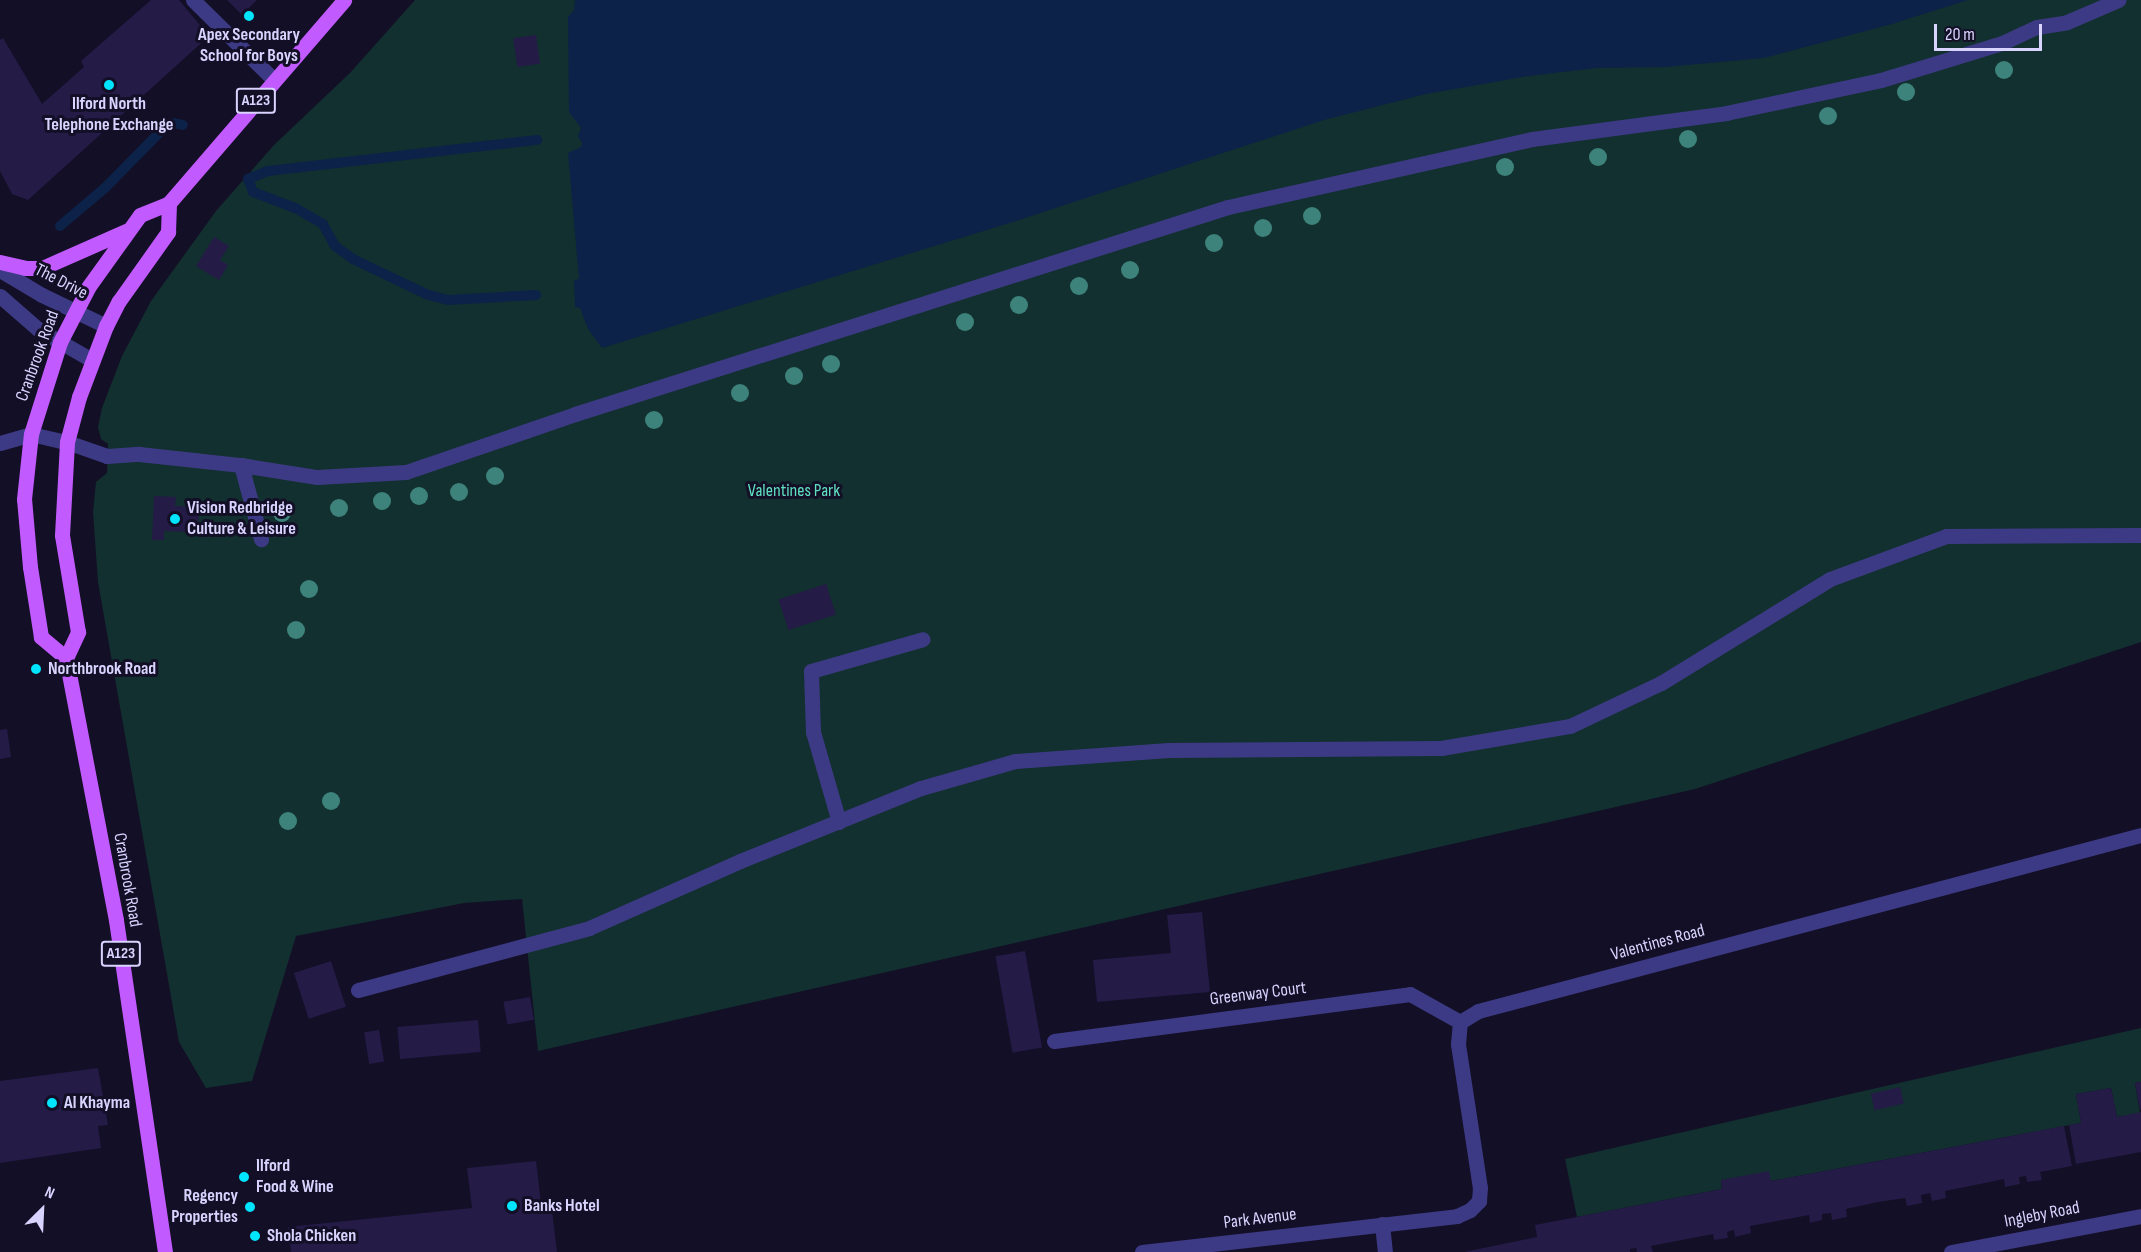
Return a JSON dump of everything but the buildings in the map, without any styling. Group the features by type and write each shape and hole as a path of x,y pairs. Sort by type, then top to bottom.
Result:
{"main road":[{"name":"Cranbrook Road","path":"165,1252 116,920 66,658 41,637 30,567 24,499 31,434 60,342 74,312 127,231 140,215 170,203 344,0"},
{"path":"66,658 78,632 62,535 68,442 79,397 106,326 129,285 168,232 170,203"},
{"path":"0,262 25,268 42,268 127,231"}],"street":[{"path":"193,0 274,80"},
{"path":"0,443 31,434 68,442 107,456 140,454 241,465 317,477 406,472 575,414 1228,207 1532,139 1726,113 1881,80 2002,43 2037,27 2067,22 2118,0"},
{"name":"The Drive","path":"0,270 74,312 106,326"},
{"path":"0,296 38,329 92,360"},
{"path":"241,465 261,539"},
{"path":"358,990 589,928 740,861 921,788 1015,761 1169,750 1441,748 1570,726 1661,683 1830,579 1946,536 2141,535"},
{"path":"838,822 813,732 811,671 923,639"},
{"name":"Valentines Road","path":"1460,1023 1478,1011 2141,835"},
{"name":"Greenway Court","path":"1054,1041 1410,994 1460,1023"},
{"path":"1385,1252 1382,1224 1457,1216 1470,1210 1479,1202 1478,1175 1458,1044 1460,1023"},
{"name":"Ingleby Road","path":"1951,1252 2141,1216"},
{"name":"Park Avenue","path":"1142,1252 1382,1224"}],"green space":[{"name":"Valentines Park","path":"415,0 2141,0 2141,642 1695,789 538,1051 522,899 464,903 296,936 252,1081 206,1088 179,1042 98,582 93,512 96,482 107,473 108,444 101,439 98,427 102,408 122,356 151,301 216,211 274,145 350,73"},
{"path":"2141,1028 2141,1082 2135,1083 2140,1113 2117,1117 2111,1088 2076,1094 2081,1123 1771,1181 1721,1180 1722,1189 1577,1217 1565,1159"}],"water":[{"path":"575,0 1968,0 1892,24 1764,58 1666,67 1597,68 1529,76 1426,94 1324,120 1013,222 602,348 588,329 580,308 575,307 574,280 579,279 568,153 581,147 582,143 578,136 581,128 569,112 568,17 574,10"}],"waterway":[{"path":"60,226 105,188 164,128 173,123 183,125"},
{"path":"536,295 448,300 426,294 353,259 335,246 323,224 295,208 253,192 248,179 268,171 537,140"}],"place":[{"name":"Apex Secondary School for Boys","path":"249,16"},
{"name":"Ilford North Telephone Exchange","path":"109,85"},
{"name":"Vision Redbridge Culture & Leisure","path":"175,519"},
{"name":"Northbrook Road","path":"36,669"},
{"name":"Al Khayma","path":"52,1103"},
{"name":"Ilford Food & Wine","path":"244,1177"},
{"name":"Banks Hotel","path":"512,1206"},
{"name":"Regency Properties","path":"250,1207"},
{"name":"Shola Chicken","path":"255,1236"}]}
